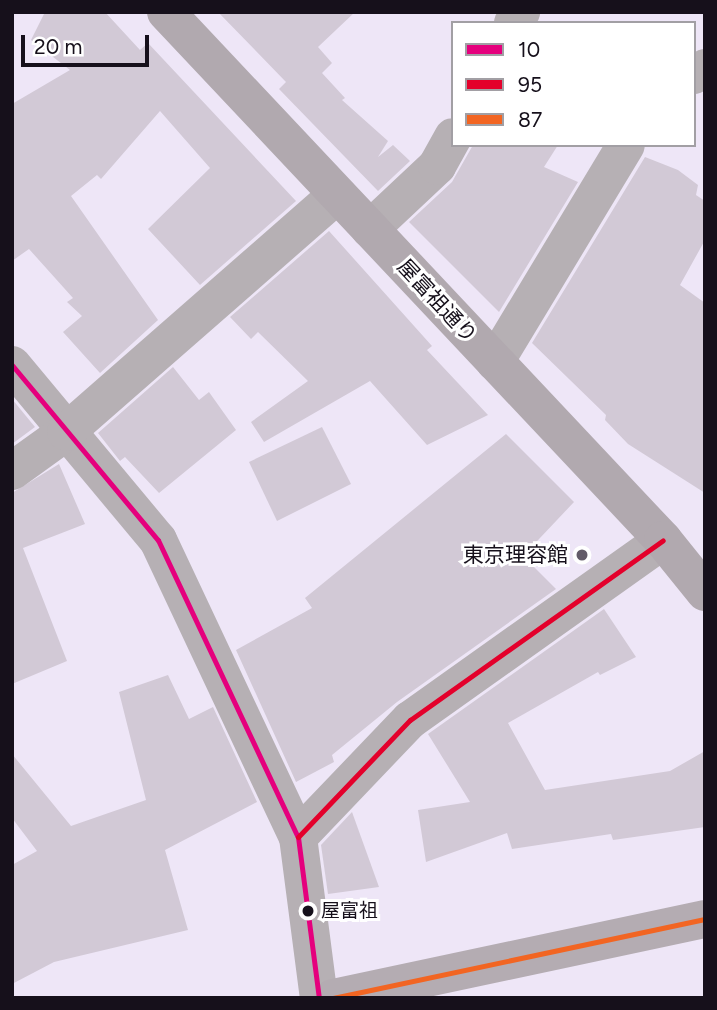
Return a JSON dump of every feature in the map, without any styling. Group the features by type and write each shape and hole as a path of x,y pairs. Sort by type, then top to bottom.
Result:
{"highway":[{"path":"333,998 705,919"}],"main road":[{"name":"屋富祖通り","path":"166,12 663,540 704,588"}],"street":[{"path":"370,229 437,166 451,141"},
{"path":"495,362 625,147"},
{"path":"12,471 66,432 337,195"},
{"path":"12,365 158,541 298,837 319,998"},
{"path":"298,837 410,720 663,540"}],"building":[{"path":"45,12 105,12 140,50 148,43 296,201 200,285 148,229 210,168 160,111 101,179 97,175 71,196 158,320 100,373 63,332 82,316 67,302 73,298 29,249 12,261 12,104 70,70 31,40"},
{"path":"218,12 355,12 318,47 332,63 322,73 345,98 342,100 388,141 378,157 393,145 410,161 378,191 279,89 286,82"},
{"path":"472,147 557,147 544,167 578,182 499,312 409,222 452,182"},
{"path":"645,157 678,170 698,185 696,195 705,201 705,240 680,285 705,303 705,493 628,444 605,420 606,415 532,343"},
{"path":"329,231 432,346 427,350 488,415 427,445 370,381 264,442 251,422 308,381 258,332 251,339 230,317"},
{"path":"173,367 199,400 209,392 236,430 159,493 125,457 120,461 98,433"},
{"path":"12,399 35,427 12,444"},
{"path":"322,427 351,484 277,521 249,462"},
{"path":"506,434 574,502 523,556 556,589 397,702 332,755 334,762 296,782 236,650 312,608 305,598"},
{"path":"59,464 85,524 23,548 67,661 12,684 12,493"},
{"path":"604,609 636,657 600,675 598,672 508,723 545,790 670,771 705,751 705,827 613,840 611,834 512,849 507,833 426,862 418,810 470,802 428,734"},
{"path":"168,675 189,719 213,707 257,802 165,850 188,930 54,962 12,984 12,865 37,851 12,818 12,754 71,826 146,800 119,692"},
{"path":"352,812 379,887 328,894 321,845"}],"transit line":[{"name":"10","path":"12,365 158,540 298,837 319,998"},
{"name":"95","path":"298,837 410,720 663,540"},
{"name":"87","path":"333,998 705,919"}],"place":[{"name":"東京理容館","path":"582,555"},
{"name":"屋富祖","path":"308,911"}]}
